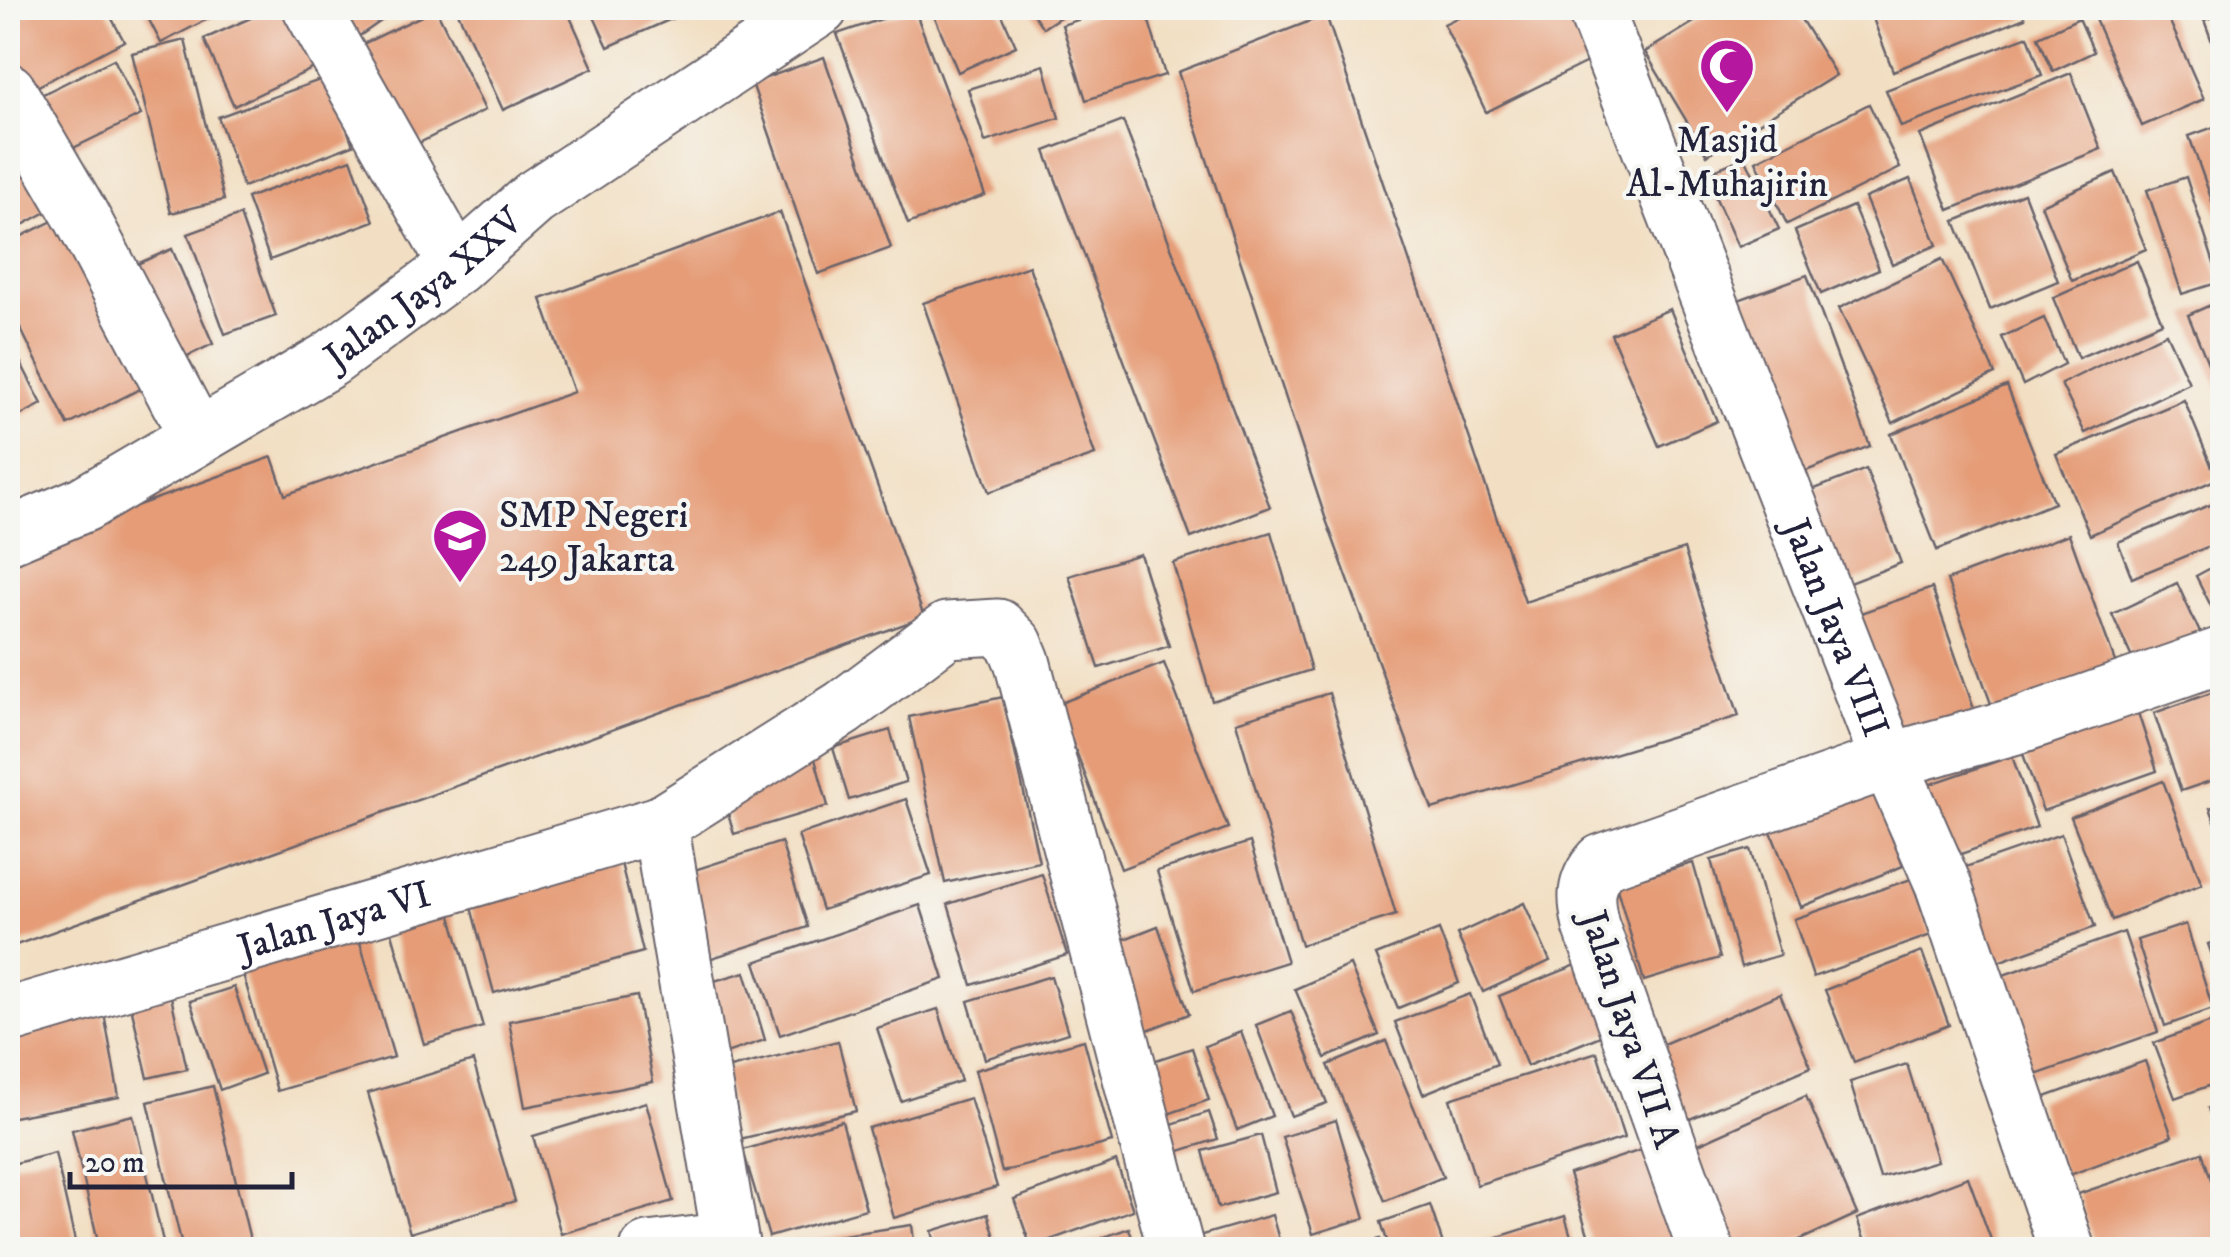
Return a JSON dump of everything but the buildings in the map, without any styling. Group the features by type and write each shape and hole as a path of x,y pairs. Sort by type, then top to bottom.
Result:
{"street":[{"path":"310,8 457,266"},
{"name":"Jalan Jaya XXV","path":"8,536 84,504 329,360 457,266 534,198 820,8"},
{"name":"Jalan Jaya VIII","path":"1596,8 1889,761 1942,884 2067,1250"},
{"path":"8,91 80,214 197,436"},
{"name":"Jalan Jaya VI","path":"8,1016 660,824 843,708 946,630 998,627 1015,644 1022,661 1119,1018 1176,1250"},
{"name":"Jalan Jaya VII A","path":"1706,1250 1591,926 1585,900 1588,882 1602,862 1889,761 2020,725 2222,654"},
{"path":"648,1250 731,1245 660,824"}],"place":[{"name":"Masjid Al-Muhajirin","path":"1727,115"},
{"name":"SMP Negeri 249 Jakarta","path":"460,585"}]}
